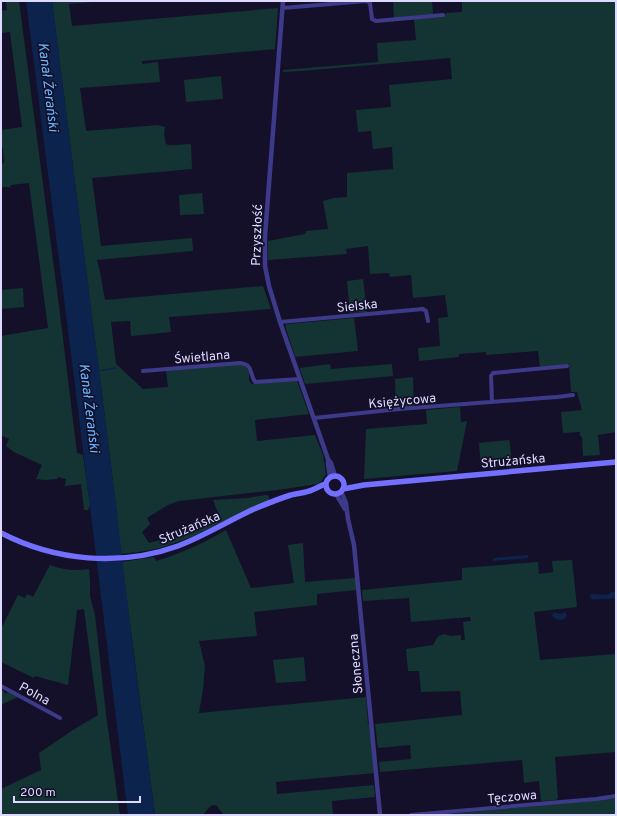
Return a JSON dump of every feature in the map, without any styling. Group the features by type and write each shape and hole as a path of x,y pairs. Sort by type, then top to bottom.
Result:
{"main road":[{"name":"Strużańska","path":"340,491 364,485 616,462"},
{"path":"333,477 340,478 343,482 340,491 331,493 326,487 326,482 333,477"},
{"name":"Strużańska","path":"343,482 364,485"},
{"name":"Strużańska","path":"1,533 50,552 85,558 129,557 178,546 254,509 274,501 312,490 316,491 326,487"}],"street":[{"name":"Przyszłość","path":"283,1 269,186 265,266 280,322 328,459 331,463 333,477"},
{"path":"282,8 366,1 370,3 372,19 376,21 443,15"},
{"name":"Sielska","path":"280,322 423,309 426,311 428,321"},
{"name":"Świetlana","path":"143,371 240,363 246,364 250,367 255,382 300,379"},
{"path":"492,402 491,376 493,373 567,366"},
{"name":"Księżycowa","path":"314,418 399,409 573,395"},
{"name":"Słoneczna","path":"340,491 341,501 347,512 354,545 380,815"},
{"name":"Polna","path":"1,686 60,718"},
{"name":"Tęczowa","path":"411,815 589,800 616,796"}],"green space":[{"path":"6,1 19,1 77,453 83,455 90,506 88,510 84,510 81,484 65,486 66,479 58,477 57,479 36,479 42,465 14,452 6,446 9,439 1,435 1,336 48,328 29,183 11,185 10,188 1,187 1,164 4,163 3,148 1,148 1,130 22,127 10,32 1,33 1,11 7,10"},
{"path":"52,1 105,1 69,4 72,26 278,8 275,49 142,61 142,64 158,62 160,82 80,88 86,131 158,125 165,127 164,134 166,144 191,145 192,169 92,178 101,246 192,238 193,251 97,260 105,300 263,286 271,309 169,317 171,332 131,336 130,321 111,322 116,364 143,389 168,387 166,371 241,364 248,367 249,381 252,384 297,381 309,414 255,420 257,441 315,435 323,455 326,474 318,484 179,501 168,505 147,518 150,524 142,532 149,543 177,536 204,526 220,518 213,500 248,498 265,495 269,497 269,500 191,537 160,548 139,552 121,554"},
{"path":"393,1 432,1 433,14 394,18"},
{"path":"462,1 616,1 616,432 598,435 600,455 583,456 582,437 580,436 580,432 563,433 561,412 582,410 577,392 571,392 569,364 540,367 538,351 486,355 486,352 459,354 459,357 419,361 418,348 440,346 438,318 448,317 445,295 413,298 411,275 390,277 389,273 370,274 368,246 346,249 347,254 268,260 268,241 305,234 306,231 328,229 323,201 347,197 347,173 393,169 392,147 373,149 371,131 358,132 356,110 391,107 389,85 452,79 450,58 301,71 283,72 283,70 378,62 377,43 416,40 414,19 444,17 446,13 462,12"},
{"path":"221,76 223,99 186,102 184,80"},
{"path":"202,193 204,214 180,215 179,195"},
{"path":"363,279 367,312 350,313 347,281"},
{"path":"23,288 24,307 1,309 1,290"},
{"path":"354,318 358,351 295,357 285,325"},
{"path":"330,364 331,369 392,364 393,376 305,384 300,368"},
{"path":"413,377 414,406 396,408 395,379"},
{"path":"460,407 461,422 467,421 457,471 364,479 366,429 427,424 426,410"},
{"path":"509,440 512,465 481,468 479,443"},
{"path":"226,530 251,588 294,583 288,545 303,543 305,582 355,578 357,590 317,594 317,605 254,612 257,636 199,641 205,666 199,713 366,697 375,773 276,782 277,794 374,785 375,797 332,801 333,815 224,815 216,805 214,805 210,806 203,815 155,815 122,562 154,557 156,561 192,548"},
{"path":"572,560 577,607 534,612 540,660 616,654 616,752 555,757 558,798 556,800 541,801 539,781 524,783 522,760 380,772 379,762 411,759 410,745 378,748 375,724 462,715 460,691 421,692 419,671 408,671 406,649 433,645 439,636 444,634 451,636 461,635 461,640 465,640 463,622 471,621 470,617 411,622 409,598 363,601 362,590 462,580 462,568 538,562 539,574 553,572 552,561"},
{"path":"50,565 70,570 89,569 90,596 95,615 106,714 120,815 1,815 1,789 41,770 39,753 98,715 84,609 77,610 68,685 35,676 34,678 1,662 1,629 18,595 25,598 27,594 33,597"},
{"path":"304,657 306,681 276,683 273,660"},
{"path":"3,690 6,694 8,692 18,697 1,705 1,691"},
{"path":"616,798 616,815 441,815"}],"water":[{"name":"Kanał Żerański","path":"26,1 52,1 155,815 128,815"},
{"path":"528,555 528,558 493,561 493,558"},
{"path":"612,592 616,592 616,598 591,599 590,597 591,594 607,595"},
{"path":"554,612 561,614 565,612 567,615 564,619 560,620 553,617 552,615"}],"waterway":[{"name":"Kanał Żerański","path":"98,371 116,368"}]}
